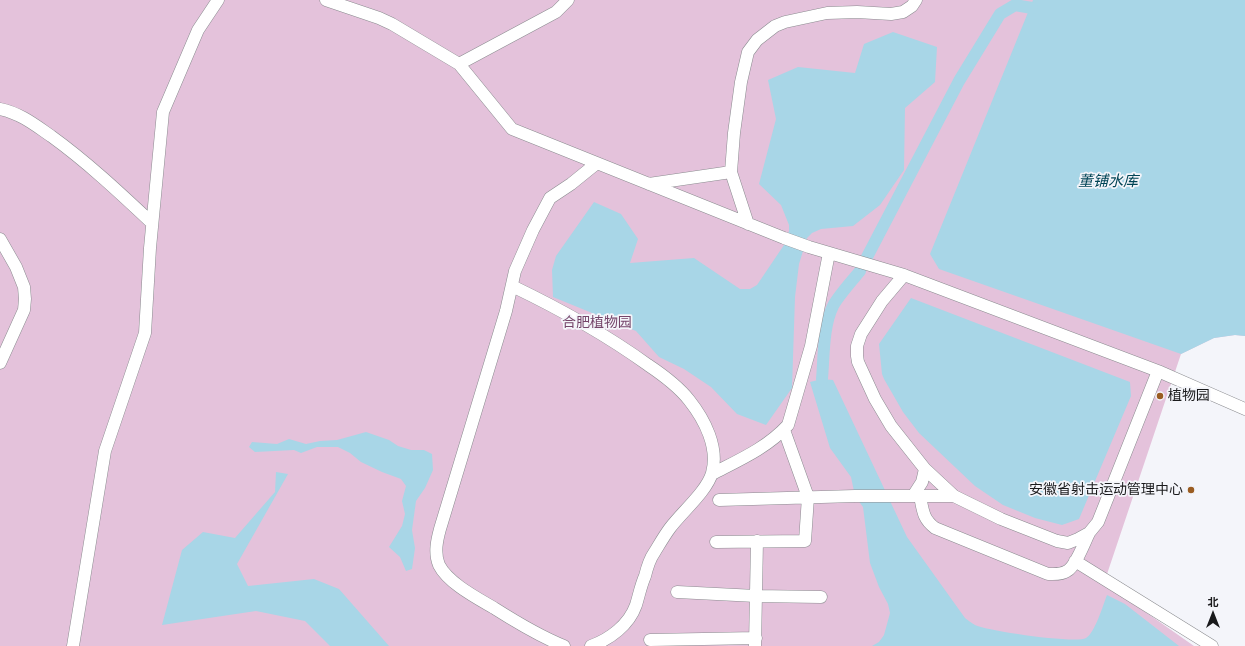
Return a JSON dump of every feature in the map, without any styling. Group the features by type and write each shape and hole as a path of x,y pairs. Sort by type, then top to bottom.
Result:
{"street":[{"path":"73,646 105,451 145,333 152,223 163,112 198,30 218,0"},
{"path":"326,0 392,24 459,64 512,129 784,238 809,247 888,270 1158,371 1245,409"},
{"path":"459,64 556,12 568,0"},
{"path":"748,224 731,172 734,133 741,82 748,52 757,40 771,28 785,22 827,13 857,12 891,14 903,12 912,6 916,0"},
{"path":"0,110 17,114 28,119 72,151 152,223"},
{"path":"564,646 524,626 465,591 443,572 438,563 437,544 440,529 504,319 515,271 533,230 550,198 571,184 597,163"},
{"path":"648,184 731,172"},
{"path":"0,239 16,267 24,287 25,299 24,310 0,362"},
{"path":"712,474 760,449 784,430 791,420 812,346 829,253"},
{"path":"904,276 888,293 872,317 858,342 856,351 858,362 875,399 891,426 925,469 954,496 1001,519 1057,541 1073,542 1089,533"},
{"path":"512,286 556,307 601,333 640,359 674,385 689,400 701,417 712,441 714,462 712,474 707,485 670,528 651,557 636,606 630,617 624,625 604,641 591,646"},
{"path":"912,497 931,525 942,531 1048,574 1060,574 1068,571 1075,561 1089,533 1098,522 1158,371"},
{"path":"716,542 806,541 808,497 784,430"},
{"path":"912,497 922,482 925,469"},
{"path":"719,500 855,496 954,496"},
{"path":"650,640 756,642 757,541"},
{"path":"1075,561 1212,646"},
{"path":"677,592 756,596 821,597"}],"green space":[{"name":"合肥植物园","path":"0,0 1245,0 1245,336 1235,335 1214,338 1181,354 1104,583 1194,646 0,646"}],"water":[{"name":"董铺水库","path":"1033,0 1245,0 1245,336 1235,335 1214,338 1181,354 939,269 930,254"},
{"path":"893,32 937,47 935,82 905,108 904,170 880,205 853,226 821,229 812,233 807,238 799,264 795,297 792,388 766,425 737,414 711,387 684,369 659,357 636,331 553,297 552,270 556,256 594,202 621,214 638,239 630,263 694,258 740,289 750,289 757,285 784,245 789,231 789,225 781,205 759,184 776,119 768,80 798,67 855,73 864,44"},
{"path":"911,298 1130,382 1131,396 1079,519 1062,525 1035,518 1003,505 975,486 919,433 903,412 882,374 879,344"},
{"path":"822,379 833,380 907,537 965,618 975,625 983,628 1031,636 1066,639 1086,638 1093,631 1096,625 1107,595 1125,604 1179,646 872,646 879,642 884,635 890,613 888,604 879,587 870,563 863,507 855,496 851,477 830,448 810,382"},
{"path":"366,432 389,440 398,446 411,450 424,450 432,454 433,470 425,488 416,501 412,530 415,548 412,569 406,571 400,557 389,547 402,526 405,514 402,501 406,486 401,479 361,462 350,453 338,447 317,447 301,453 294,450 255,452 249,447 252,442 277,444 289,439 306,444 337,440"},
{"path":"276,472 288,474 237,564 248,586 314,579 339,589 389,646 330,646 305,621 256,611 162,625 182,550 203,532 235,538 275,492"}],"waterway":[{"path":"867,257 959,81 1000,14 1015,5 1032,8"},
{"path":"822,379 824,341 830,314 839,297 860,271"}],"place":[{"name":"植物园","path":"1160,396"},
{"name":"安徽省射击运动管理中心","path":"1191,490"}]}
